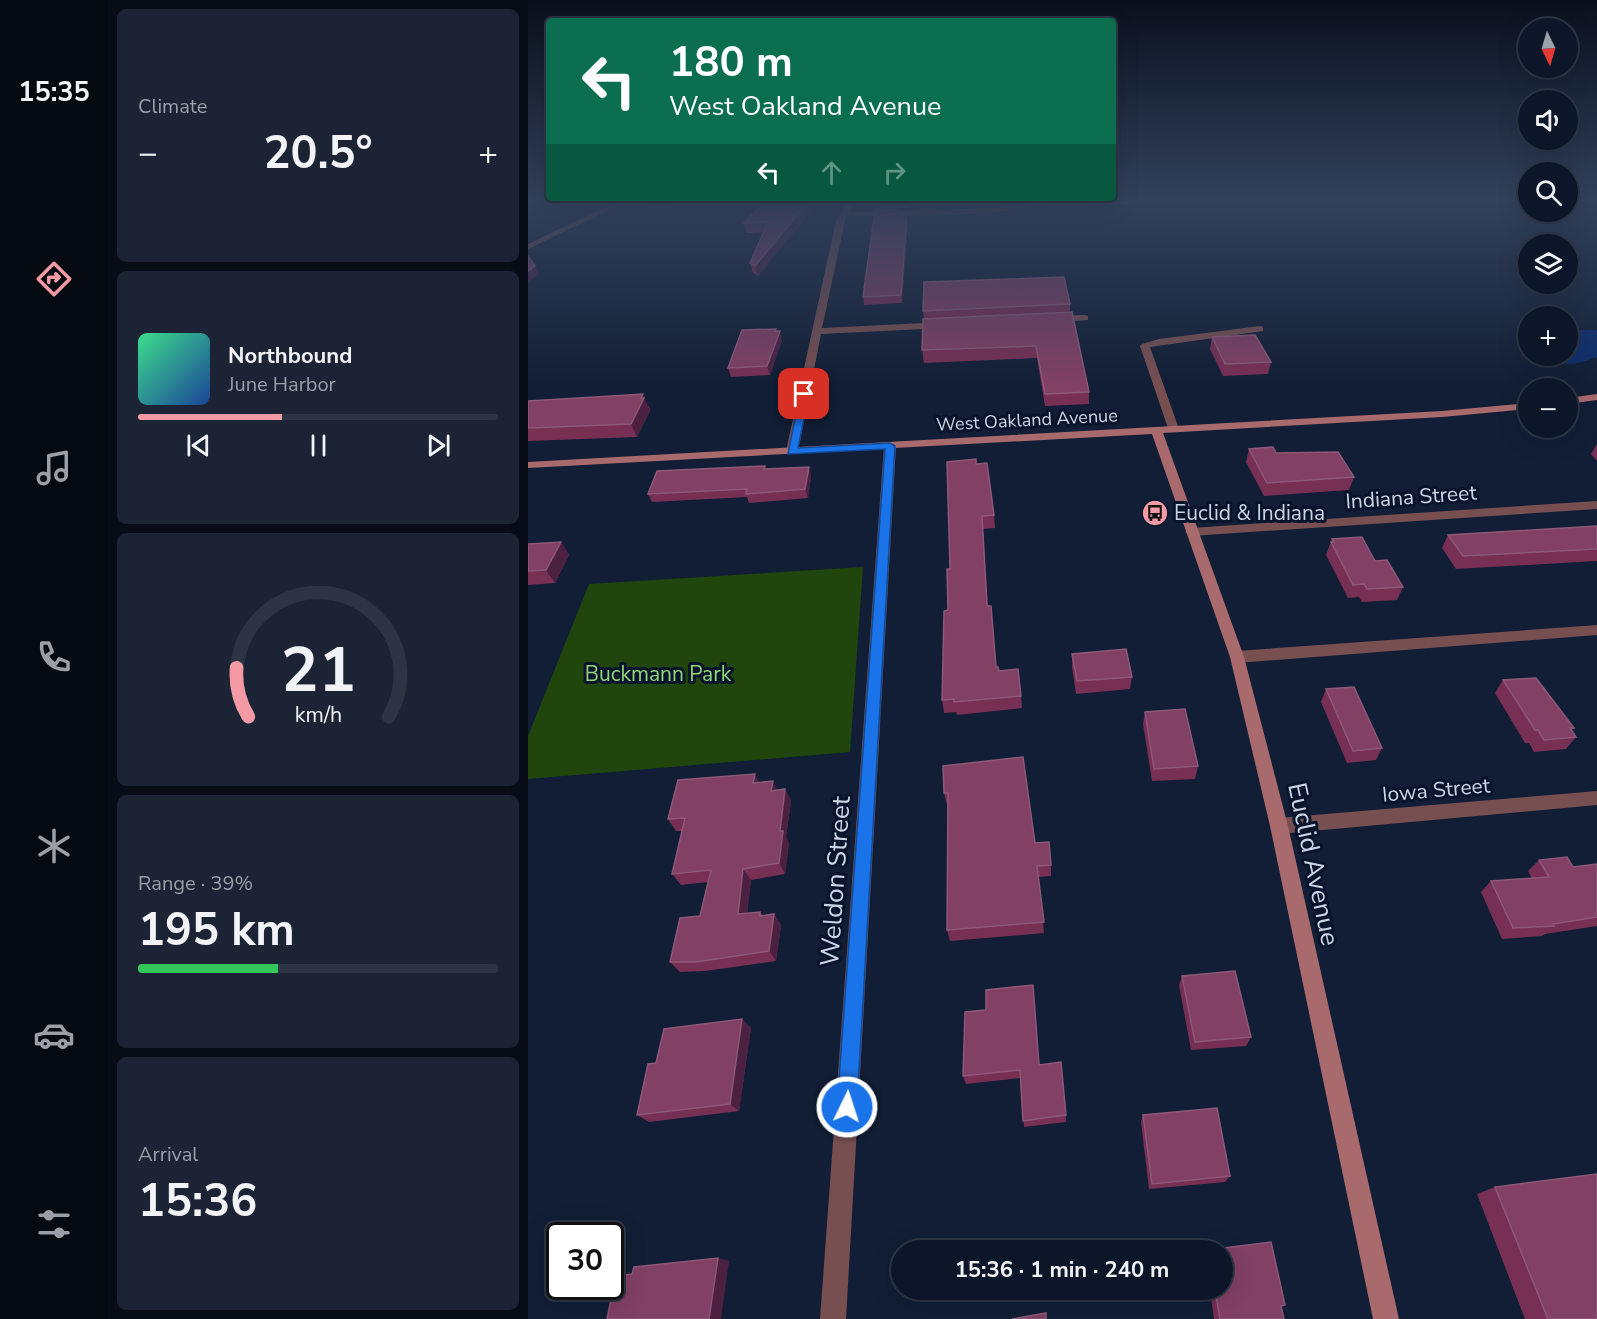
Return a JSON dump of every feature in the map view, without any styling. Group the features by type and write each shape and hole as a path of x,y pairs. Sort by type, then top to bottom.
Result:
{"main road":[{"path":"1578,400 1597,397"},
{"name":"West Oakland Avenue","path":"528,465 1442,414 1518,407"},
{"name":"Euclid Avenue","path":"1156,430 1237,657 1279,826 1386,1319"}],"street":[{"path":"792,452 832,264"},
{"path":"1039,320 1085,318"},
{"path":"818,330 957,324"},
{"path":"1173,429 1144,349 1145,346 1159,342 1260,329"},
{"name":"Weldon Street","path":"833,1319 890,446"},
{"name":"Indiana Street","path":"1191,532 1597,505"},
{"path":"1237,657 1597,630"},
{"name":"Iowa Street","path":"1279,826 1597,798"}],"green space":[{"name":"Buckmann Park","path":"863,567 850,752 528,779 528,736 589,584"}],"water":[{"path":"1578,330 1597,330 1597,357 1578,363"}],"building":[{"path":"528,264 533,264 535,266 528,271"},
{"path":"868,264 903,264 901,295 863,297"},
{"path":"1064,277 1070,304 923,311 924,282"},
{"path":"1072,312 1089,392 1045,394 1036,346 922,350 923,319"},
{"path":"776,329 775,331 780,331 767,366 728,368 742,330"},
{"path":"1255,335 1271,362 1225,364 1212,337"},
{"path":"643,394 641,398 644,398 631,424 528,428 528,401"},
{"path":"1273,447 1276,453 1338,452 1354,477 1267,483 1249,449"},
{"path":"976,459 976,464 987,463 994,515 982,516 987,606 991,606 996,667 999,671 1018,669 1021,696 954,702 954,699 942,700 944,611 948,610 947,569 950,569 947,462"},
{"path":"765,466 764,469 809,467 805,489 746,494 747,489 648,494 657,471"},
{"path":"1597,526 1597,549 1463,556 1448,535"},
{"path":"1362,537 1375,561 1387,560 1403,587 1367,589 1364,584 1353,585 1331,542 1334,542 1332,539"},
{"path":"561,542 546,570 528,571 528,544"},
{"path":"1126,649 1132,677 1077,681 1072,654"},
{"path":"1536,678 1574,728 1570,728 1576,737 1544,740 1503,680"},
{"path":"1354,687 1382,748 1353,751 1326,689"},
{"path":"1185,709 1198,766 1154,769 1145,712"},
{"path":"1023,757 1035,843 1049,842 1051,865 1037,866 1044,922 947,930 948,793 944,793 943,766"},
{"path":"755,774 753,783 773,781 771,791 785,789 779,863 743,869 738,914 760,912 760,916 774,914 769,951 696,962 670,962 680,918 700,916 711,870 672,874 685,818 668,819 678,780"},
{"path":"1567,857 1573,867 1597,864 1597,917 1553,924 1554,926 1513,928 1491,881 1549,877 1539,860"},
{"path":"1235,971 1251,1037 1195,1042 1182,976"},
{"path":"1033,985 1039,1065 1061,1062 1066,1115 1023,1121 1020,1070 963,1076 965,1012 986,1010 986,990"},
{"path":"742,1019 730,1104 637,1115 648,1064 656,1063 664,1029"},
{"path":"1217,1108 1230,1176 1152,1184 1143,1115"},
{"path":"1597,1174 1597,1319 1548,1319 1495,1187"},
{"path":"1271,1242 1285,1305 1281,1306 1284,1319 1220,1319 1217,1300 1233,1300 1233,1247"},
{"path":"718,1258 709,1319 607,1319 611,1300 624,1300 624,1275 632,1274 634,1267"},
{"path":"1046,1313 1046,1319 1012,1319"}],"place":[{"name":"Euclid & Indiana","path":"1155,513"}],"route":[{"path":"804,394 792,452 890,446 847,1107"}]}
